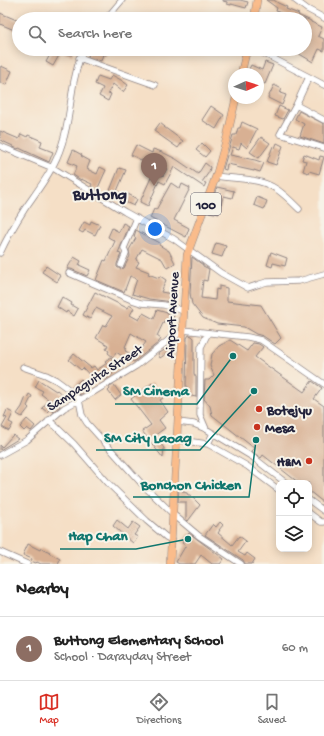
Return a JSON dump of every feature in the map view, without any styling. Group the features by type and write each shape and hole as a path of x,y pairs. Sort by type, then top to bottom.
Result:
{"main road":[{"path":"255,12 257,0"},
{"path":"242,68 245,56"},
{"name":"Airport Avenue","path":"170,564 188,250 216,176 234,104"}],"street":[{"path":"112,12 122,0"},
{"path":"295,0 307,9 324,18"},
{"path":"268,56 324,85"},
{"path":"0,253 24,211 53,168 62,144 67,124 79,58 155,85"},
{"path":"309,77 280,134 324,148"},
{"path":"296,105 324,120"},
{"path":"0,146 53,168 118,208 174,239 221,273 248,288 267,282 299,281 324,274"},
{"path":"216,176 250,180 274,187 286,195 299,209"},
{"path":"121,265 126,253 124,248 137,218"},
{"path":"69,273 141,303 164,305 184,311"},
{"path":"183,332 248,337 261,340 324,384"},
{"name":"Sampaguita Street","path":"0,454 28,440 64,408 136,366 176,335 183,332"},
{"path":"206,429 200,415 201,346 208,333"},
{"path":"24,367 56,380 71,391 79,400 82,415 90,427 141,483 174,515 199,536 241,564"},
{"path":"49,420 74,444 109,484 147,521 166,537 172,540"},
{"path":"178,422 194,424 206,429 254,458 282,480"},
{"path":"208,444 213,433"},
{"path":"178,440 208,444 248,466 276,488"},
{"path":"312,502 324,511"},
{"path":"312,515 321,522 324,522"},
{"path":"0,552 27,564"}],"building":[{"path":"223,0 240,0 248,2 246,8 227,4 227,2"},
{"path":"266,0 274,0 287,7 286,9 294,12 278,12 276,11 277,8"},
{"path":"0,13 12,18 12,29 0,24"},
{"path":"312,22 322,27 318,36 324,39 324,51 319,49 313,62 303,56 312,56"},
{"path":"49,56 59,56 53,66 46,62"},
{"path":"88,56 102,56 101,61"},
{"path":"265,62 273,65 265,84 264,68 263,68"},
{"path":"251,65 258,68 250,68"},
{"path":"1,66 12,71 6,85 0,82"},
{"path":"112,75 128,85 123,92 113,84 108,93 111,94 108,101 99,96 103,88 95,84 98,76 109,80"},
{"path":"274,85 282,89 280,93 286,95 282,105 268,98"},
{"path":"211,106 224,115 216,129 202,120"},
{"path":"279,106 288,110 283,119 275,116"},
{"path":"299,111 324,124 324,144 300,136 304,124 295,119"},
{"path":"242,122 257,129 247,148 241,143 239,149 233,147 230,155 264,163 260,172 227,164 226,170 223,169 233,135 236,135"},
{"path":"160,123 183,141 178,148 154,131"},
{"path":"0,131 19,139 21,134 27,137 28,135 42,141 40,147 53,152 49,162 0,140"},
{"path":"261,137 270,143 259,158 250,152"},
{"path":"202,143 210,151 205,157 196,150"},
{"path":"277,143 283,146 276,165 267,162 273,146 275,148"},
{"path":"136,145 152,153 153,149 162,152 176,159 198,174 205,163 210,167 209,172 202,182 206,183 204,187 174,167 165,184 159,181 148,206 140,202 154,171 163,176 167,169 159,165 161,161 148,157 145,162 131,155"},
{"path":"73,150 90,161 87,169 97,174 100,167 106,170 97,190 91,186 92,184 73,175 77,166 68,162"},
{"path":"304,154 319,160 320,156 324,157 319,174 303,171 306,161 302,160"},
{"path":"119,168 126,170 117,191 128,196 128,194 137,199 134,206 116,198 116,196 109,193"},
{"path":"171,183 180,189 182,184 190,188 174,220 189,228 186,237 150,218 154,209 156,210"},
{"path":"217,187 234,191 232,198 223,197 219,214 209,212 211,204 213,205"},
{"path":"257,197 267,201 264,209 254,205"},
{"path":"91,221 100,225 95,235 85,230 83,233 79,231 84,222 90,225"},
{"path":"123,223 129,226 118,253 121,254 117,267 120,269 124,268 130,256 129,250 136,238 134,237 136,230 160,243 159,245 169,251 175,263 167,268 162,259 142,249 136,260 139,262 136,267 149,272 148,274 159,278 160,276 166,280 161,292 172,294 170,302 149,299 132,294 137,279 130,276 124,292 96,280 104,260 106,261 115,241 108,237 112,228 119,232"},
{"path":"216,243 226,246 222,257 212,254"},
{"path":"271,252 287,258 285,266 273,263 272,267 267,265"},
{"path":"74,257 81,261 79,265 90,270 87,276 71,269 67,269"},
{"path":"192,257 209,269 207,281 203,280 201,298 215,300 216,289 219,290 219,286 227,288 227,301 261,305 281,338 275,344 263,336 244,327 217,324 203,318 192,304 191,299"},
{"path":"46,266 61,276 57,282 42,272"},
{"path":"95,292 127,308 129,305 134,308 130,315 139,320 143,313 154,319 157,310 174,315 172,323 164,321 157,336 161,339 158,343 134,362 131,360 130,362 116,352 113,357 106,349 108,345 96,338 103,325 106,326 112,316 96,308 90,319 83,315","holes":["131,333 146,342 136,356 125,351 127,348 125,347"]},
{"path":"62,297 78,309 74,316 57,307"},
{"path":"189,335 194,338 194,374 196,377 196,397 191,396 186,385 187,338"},
{"path":"230,340 247,351 253,343 259,344 263,347 255,357 304,392 312,381 322,388 314,399 324,406 324,503 312,493 312,480 295,480 263,455 261,458 251,451 254,448 212,415 210,406 204,399 205,380 209,380 214,375 210,366 212,354 219,346"},
{"path":"170,345 173,351 172,358 169,352 160,358 158,354"},
{"path":"74,354 91,368 94,366 97,370 107,363 105,361 111,357 118,369 105,380 102,375 95,381 83,368 81,370 69,360"},
{"path":"81,379 89,386 80,395 73,387"},
{"path":"39,380 56,391 57,390 64,396 58,404 60,406 53,412 50,409 47,412 42,408 49,400 41,394 43,391 35,387"},
{"path":"152,383 163,398 160,400 168,412 159,420 165,428 154,436 164,448 163,458 142,431 151,425 131,399"},
{"path":"114,385 121,395 115,400 108,391 110,389 109,387"},
{"path":"29,394 32,396 27,406 29,408 22,417 17,414"},
{"path":"7,410 13,413 9,422 13,424 9,431 2,427 7,418 4,417"},
{"path":"27,419 35,426 31,431 27,428 24,431 20,427"},
{"path":"13,435 18,439 0,450 0,445 2,447"},
{"path":"179,489 183,489 183,492 190,495 200,505 188,521 186,519 186,502 178,502"},
{"path":"117,520 128,529 133,522 140,527 134,535 138,537 133,543 113,526"},
{"path":"220,522 223,525 218,533 232,545 239,536 246,541 238,552 245,556 247,553 255,559 252,564 245,564 243,560 205,535 213,524 216,527"},
{"path":"189,533 224,559 220,564 212,564 201,555 195,564 179,564 176,562 186,545 182,542"},
{"path":"28,544 40,550 41,548 50,552 49,553 60,559 58,564 41,564 31,561 32,559 23,555"}],"place":[{"name":"Buttong Elementary School","path":"154,186"},
{"name":"SM Cinema","path":"233,356"},
{"name":"SM City Laoag","path":"254,391"},
{"name":"Botejyu","path":"259,409"},
{"name":"Mesa","path":"257,427"},
{"name":"Bonchon Chicken","path":"256,440"},
{"name":"H&M","path":"309,461"},
{"name":"Hap Chan","path":"188,539"}],"district":[{"name":"Buttong","path":"100,193"}]}
